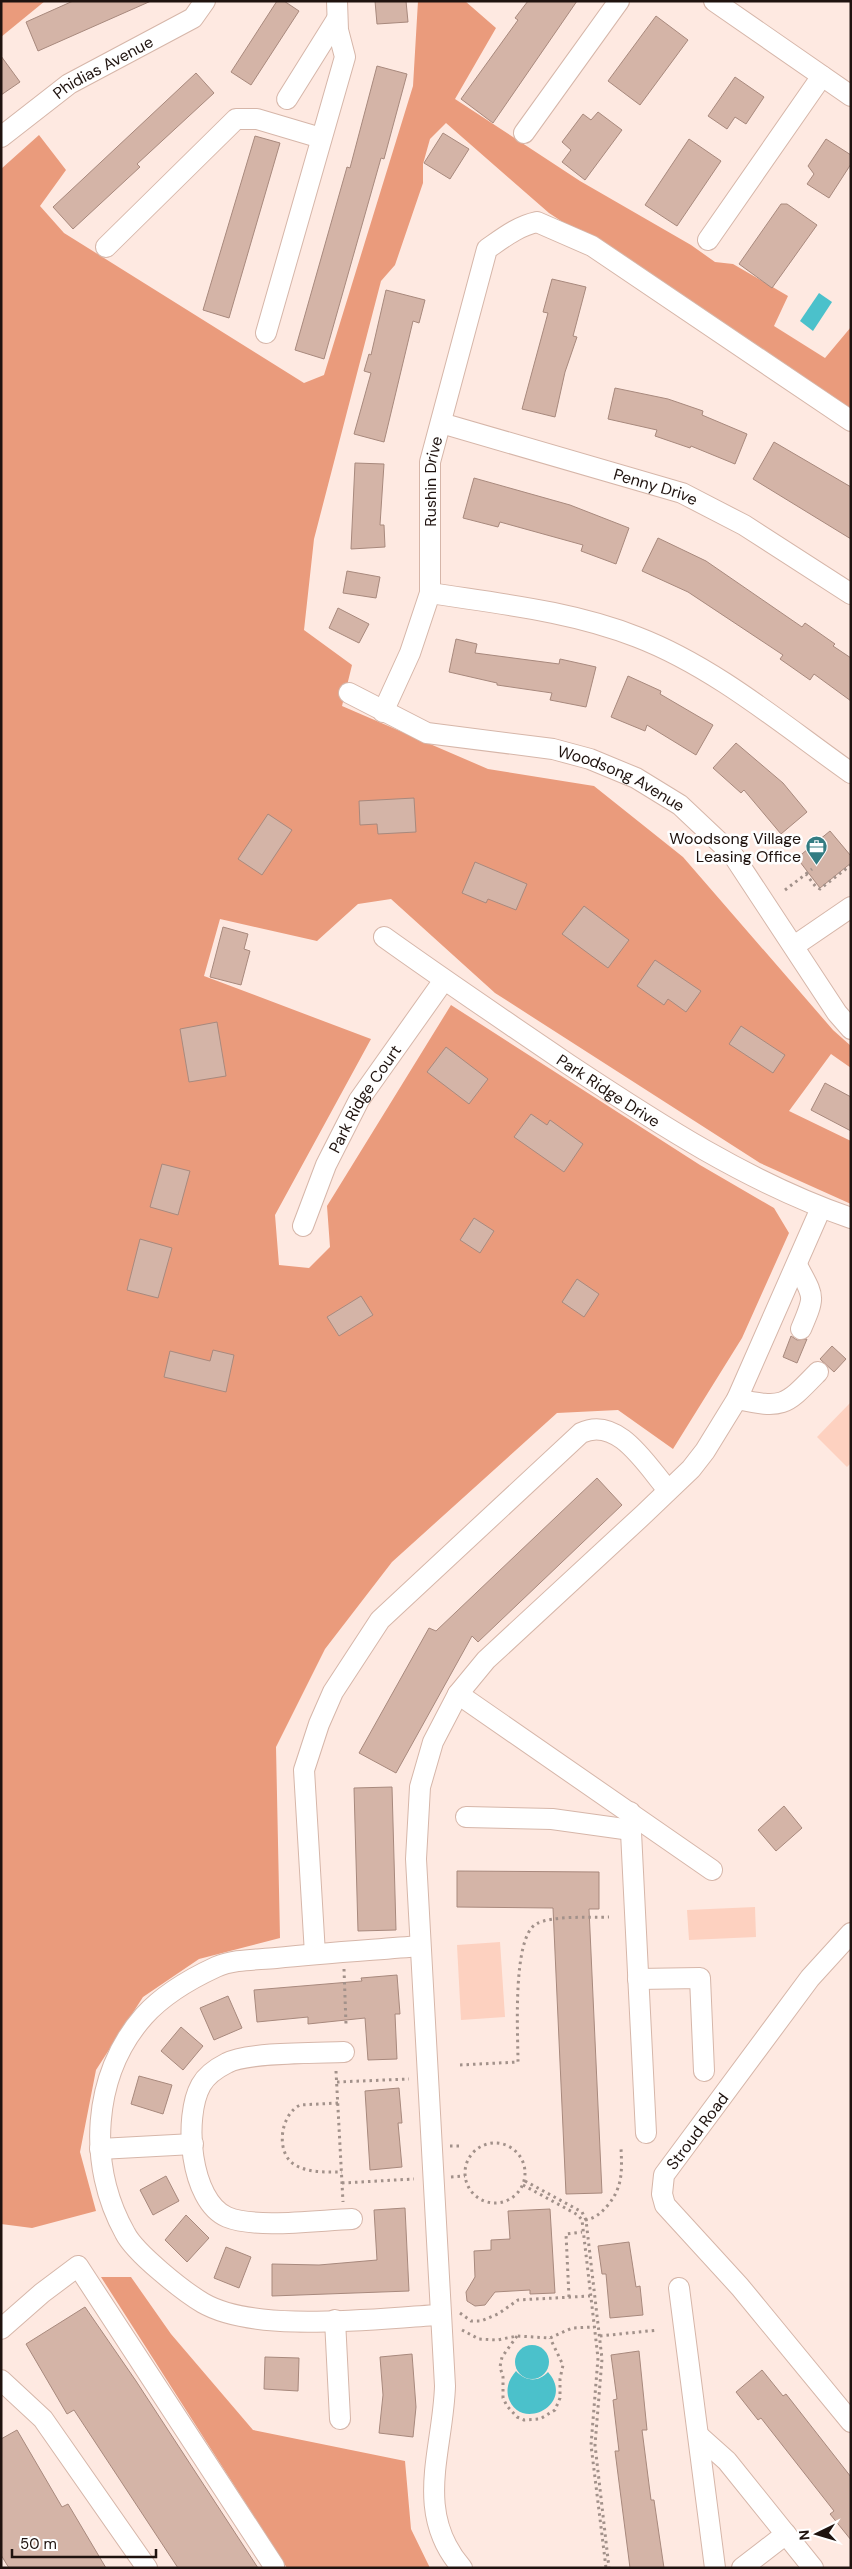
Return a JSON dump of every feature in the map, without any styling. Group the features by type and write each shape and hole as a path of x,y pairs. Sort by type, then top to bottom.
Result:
{"street":[{"name":"Phidias Avenue","path":"1,137 68,84 193,18 205,1"},
{"path":"524,133 619,1"},
{"path":"716,2 851,96"},
{"path":"287,99 337,10"},
{"path":"266,333 345,56 337,10"},
{"path":"708,240 822,76"},
{"path":"106,247 236,119 257,120 321,138"},
{"name":"Rushin Drive","path":"383,712 410,652 430,593 432,538 429,483 430,462 487,249 527,224 537,222 548,225 592,246 851,421"},
{"name":"Penny Drive","path":"441,423 682,493 744,525 851,594"},
{"path":"430,593 564,615 637,637 666,650 723,684 851,772"},
{"name":"Woodsong Avenue","path":"349,693 427,733 553,749 590,759 636,778 680,805 733,855 837,1013 851,1029"},
{"path":"794,946 851,907"},
{"name":"Park Ridge Drive","path":"384,937 444,980 617,1096 691,1143 821,1208 851,1218"},
{"name":"Park Ridge Court","path":"303,1226 326,1165 359,1100 444,980"},
{"path":"462,2568 447,2544 434,2508 433,2482 444,2415 416,1860 420,1786 433,1742 458,1694 486,1660 691,1469 705,1451 737,1399 821,1208"},
{"path":"797,1264 812,1294 811,1305 801,1329"},
{"path":"737,1399 768,1405 781,1404 793,1398 818,1372"},
{"path":"315,1954 304,1770 319,1724 333,1692 380,1620 574,1439 590,1429 601,1428 623,1438 668,1490"},
{"path":"458,1694 630,1821 712,1870"},
{"path":"466,1817 630,1821"},
{"path":"630,1821 646,2133"},
{"name":"Stroud Road","path":"851,1933 810,1978 664,2175 662,2194 665,2205 740,2287 851,2422"},
{"path":"420,1946 229,1962 174,1990 144,2016 120,2050 112,2071 102,2112 100,2149 108,2195 126,2235 164,2275 204,2303 237,2316 289,2322 440,2315"},
{"path":"638,1979 700,1978 704,2071"},
{"path":"344,2052 249,2057 229,2062 212,2072 201,2085 195,2106 193,2144 201,2190 209,2204 226,2216 257,2222 352,2218"},
{"path":"100,2149 193,2144"},
{"path":"1,2329 42,2293 78,2266 274,2566"},
{"path":"679,2288 715,2568"},
{"path":"335,2320 340,2419"},
{"path":"1,2380 43,2419 147,2568"},
{"path":"699,2436 727,2460 813,2568"},
{"path":"742,2568 786,2534"}],"path":[{"path":"806,874 816,888 820,890 851,865"},
{"path":"785,890 812,869"},
{"path":"460,2065 518,2062 518,2002 522,1953 526,1934 534,1926 547,1920 609,1917"},
{"path":"344,1969 346,2024"},
{"path":"343,2193 337,2080 410,2079"},
{"path":"338,2103 300,2105 289,2115 283,2127 284,2152 294,2164 305,2170 342,2172"},
{"path":"487,2144 507,2145 516,2151 522,2159 525,2169 524,2183 516,2196 508,2201 489,2203 480,2200 468,2185 466,2165 477,2149 487,2144"},
{"path":"584,2220 600,2214 616,2195 622,2174 621,2148"},
{"path":"342,2183 415,2179"},
{"path":"524,2183 584,2220 603,2369 595,2445 597,2480"},
{"path":"584,2220 582,2232 598,2367 591,2432 608,2568"},
{"path":"569,2297 566,2234 582,2232"},
{"path":"465,2317 471,2321 481,2321 498,2314 518,2300 590,2296"},
{"path":"459,2328 479,2339 497,2340 517,2336 550,2338 572,2328 594,2327"},
{"path":"600,2336 658,2330"},
{"path":"517,2336 501,2362 503,2398 516,2417 532,2420 547,2416 555,2410 560,2398 560,2379 563,2366 550,2338"}],"shaded area":[{"path":"1,1 45,1 1,37"},
{"path":"418,1 465,1 496,28 455,99 580,181 691,245 715,262 733,264 788,296 774,326 825,358 851,327 851,413 549,213 446,123 430,139 423,164 423,183 395,265 381,281 314,539 304,630 352,665 342,706 488,769 594,786 683,857 833,1030 851,1046 851,1068 831,1054 789,1111 851,1141 851,1204 760,1163 495,993 391,899 358,904 317,941 220,919 204,976 371,1039 275,1215 279,1265 309,1268 330,1247 327,1206 451,1005 700,1165 774,1208 789,1233 742,1338 673,1449 618,1410 557,1413 392,1562 325,1649 276,1747 280,1938 199,1959 143,1997 96,2070 80,2152 96,2211 32,2228 1,2224 1,169 39,135 66,170 40,206 64,233 304,383 324,375 413,86"},
{"path":"851,1402 851,1463 847,1467 817,1437"},
{"path":"755,1907 756,1937 689,1940 687,1910"},
{"path":"500,1942 505,2017 461,2020 457,1945"},
{"path":"101,2277 131,2277 171,2334 253,2430 405,2461 411,2529 430,2568 287,2568"}],"water":[{"path":"819,293 832,302 813,331 800,321"},
{"path":"532,2345 544,2350 549,2362 544,2374 532,2379 520,2374 515,2362 520,2350"},
{"path":"516,2371 527,2379 540,2378 548,2372 555,2384 555,2395 551,2404 543,2411 533,2414 523,2413 514,2407 508,2396 508,2386 510,2379"}],"building":[{"path":"73,1 151,1 38,51 26,22"},
{"path":"277,1 284,1 299,11 251,85 231,72"},
{"path":"375,1 406,1 408,22 377,24"},
{"path":"528,1 577,1 493,123 461,99 518,20 515,18"},
{"path":"656,16 688,40 640,105 608,81"},
{"path":"1,56 20,82 1,95"},
{"path":"377,66 407,74 384,159 381,158 324,359 295,350 347,167 350,168"},
{"path":"196,73 214,93 137,164 140,167 73,229 53,207"},
{"path":"735,77 764,97 746,124 735,117 727,129 708,116"},
{"path":"598,112 622,130 585,180 562,162 571,150 562,142 583,114 591,120"},
{"path":"443,133 469,149 450,179 424,163"},
{"path":"255,136 280,143 229,318 203,310"},
{"path":"689,139 721,161 677,226 645,205"},
{"path":"826,139 851,155 851,164 829,198 807,184 814,174 808,166"},
{"path":"781,204 787,204 817,225 772,288 739,264"},
{"path":"552,279 586,287 573,336 577,337 565,372 555,417 522,409 548,313 543,312"},
{"path":"386,290 425,300 419,323 413,321 384,442 354,434 371,373 364,371 369,354 371,355"},
{"path":"615,388 668,399 703,411 702,415 747,434 735,464 691,446 690,448 655,436 657,430 608,419"},
{"path":"774,442 851,487 851,539 753,479"},
{"path":"355,463 384,464 380,525 384,525 385,547 351,549"},
{"path":"474,478 570,505 629,528 616,564 581,551 583,545 500,522 498,527 463,518"},
{"path":"658,538 706,561 802,627 805,623 835,644 833,646 851,658 851,701 814,674 810,680 780,659 783,655 688,592 642,571"},
{"path":"347,571 380,577 376,598 343,593"},
{"path":"338,608 369,624 359,643 329,628"},
{"path":"456,639 477,644 475,653 559,664 560,659 596,667 586,707 550,700 552,693 497,685 497,683 449,672"},
{"path":"628,676 661,691 660,694 713,725 696,755 647,725 645,731 611,717"},
{"path":"736,743 783,783 807,812 781,834 744,790 741,793 713,768"},
{"path":"414,798 416,832 378,834 377,824 360,825 359,801"},
{"path":"268,814 292,830 262,875 238,859"},
{"path":"830,831 851,856 851,863 820,888 797,858"},
{"path":"475,862 527,884 516,910 488,899 486,903 462,893"},
{"path":"584,906 629,940 608,968 562,934"},
{"path":"223,927 248,934 244,949 250,951 241,985 210,977"},
{"path":"655,960 701,991 686,1012 668,999 664,1005 637,986"},
{"path":"217,1022 226,1076 189,1082 180,1029"},
{"path":"741,1026 785,1055 773,1073 729,1044"},
{"path":"446,1047 488,1079 469,1104 427,1072"},
{"path":"825,1083 851,1097 851,1131 811,1110"},
{"path":"531,1114 547,1125 550,1120 583,1144 564,1172 514,1137"},
{"path":"162,1164 190,1171 178,1215 150,1207"},
{"path":"474,1218 494,1231 480,1253 460,1240"},
{"path":"140,1239 172,1248 158,1298 127,1290"},
{"path":"577,1279 599,1294 584,1317 562,1302"},
{"path":"361,1296 373,1315 339,1336 327,1317"},
{"path":"791,1336 797,1340 807,1339 797,1363 783,1357"},
{"path":"832,1346 846,1359 834,1372 820,1359"},
{"path":"213,1350 234,1355 226,1392 164,1377 170,1351 210,1361"},
{"path":"597,1478 622,1505 478,1642 472,1636 396,1773 359,1753 429,1628 436,1631"},
{"path":"392,1787 396,1930 358,1931 354,1788"},
{"path":"784,1806 802,1828 776,1851 758,1830"},
{"path":"457,1871 599,1872 599,1909 589,1909 602,2193 566,2194 553,1908 457,1907"},
{"path":"397,1975 400,2014 395,2014 397,2059 368,2060 365,2018 308,2024 308,2017 257,2022 254,1990 362,1981 361,1978"},
{"path":"228,1996 242,2028 214,2040 200,2008"},
{"path":"181,2027 203,2046 183,2070 161,2051"},
{"path":"139,2076 172,2085 163,2114 131,2104"},
{"path":"399,2088 402,2123 398,2123 402,2167 370,2170 365,2091"},
{"path":"166,2176 179,2201 153,2215 140,2190"},
{"path":"405,2208 409,2291 272,2296 272,2264 319,2265 377,2260 374,2210"},
{"path":"550,2209 555,2293 530,2294 530,2290 495,2292 485,2305 475,2306 467,2301 466,2292 475,2277 474,2251 491,2250 491,2240 510,2239 508,2211"},
{"path":"186,2215 209,2238 187,2262 165,2240"},
{"path":"629,2242 636,2287 640,2286 643,2315 610,2318 606,2274 602,2274 598,2246"},
{"path":"226,2247 251,2257 239,2288 214,2278"},
{"path":"85,2307 136,2381 258,2568 178,2568 74,2410 67,2414 26,2344"},
{"path":"639,2351 647,2430 642,2430 651,2500 654,2500 664,2568 630,2568 615,2451 619,2451 613,2400 617,2399 611,2355"},
{"path":"412,2354 416,2407 413,2437 379,2433 383,2395 380,2357"},
{"path":"265,2357 299,2358 298,2391 264,2389"},
{"path":"762,2370 783,2396 786,2394 851,2477 851,2540 830,2514 834,2511 761,2418 758,2420 736,2392"},
{"path":"17,2430 62,2507 68,2504 106,2568 9,2568 1,2555 1,2439"}],"place":[{"name":"Woodsong Village Leasing Office","path":"817,866"}]}
